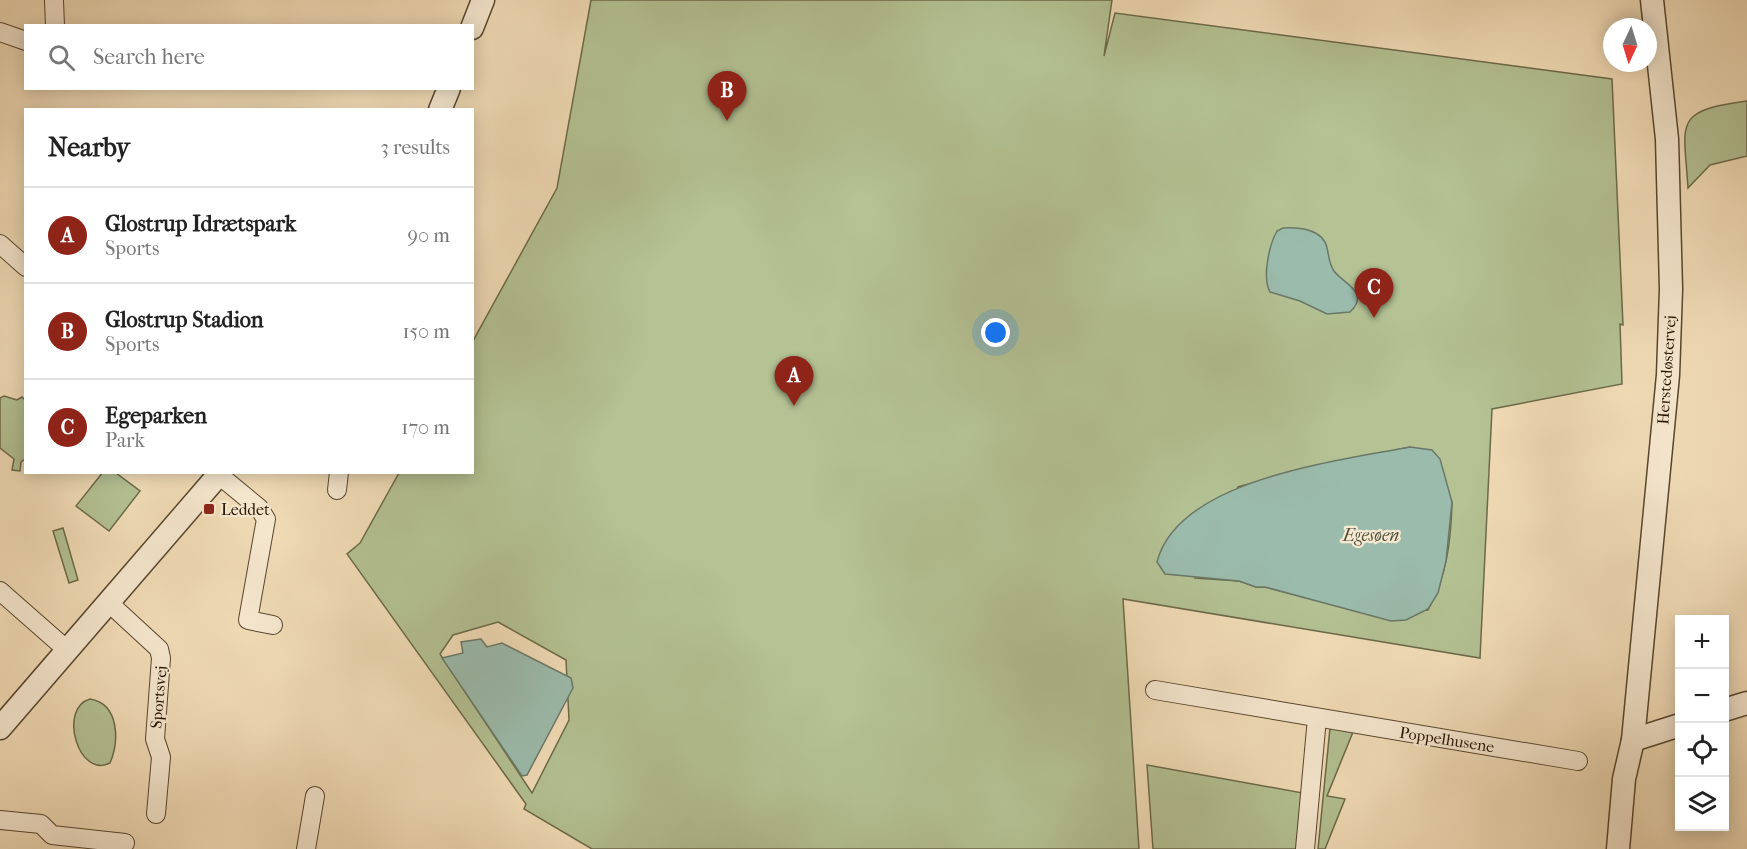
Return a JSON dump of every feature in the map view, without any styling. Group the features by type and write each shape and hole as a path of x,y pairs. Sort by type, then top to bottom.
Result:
{"street":[{"path":"54,0 56,24"},
{"path":"474,24 483,0"},
{"name":"Herstedøstervej","path":"1618,849 1624,779 1633,740 1668,375 1671,289 1667,139 1652,0"},
{"path":"0,32 24,40"},
{"path":"441,108 448,90"},
{"path":"0,244 24,265"},
{"path":"0,728 66,649 220,474 259,508 266,519 248,620 273,625"},
{"path":"0,591 66,649"},
{"name":"Sportsvej","path":"108,602 159,649 162,658 155,739 161,757 156,814"},
{"name":"Poppelhusene","path":"1155,690 1578,761"},
{"path":"1729,709 1747,703"},
{"path":"1305,849 1317,718"},
{"path":"1633,740 1675,727"},
{"name":"Herstedøstervej","path":"1632,849 1638,780 1633,740"},
{"path":"306,849 315,796"},
{"path":"0,820 41,824 52,835 125,843"}],"green space":[{"path":"591,0 1112,0 1104,56 1115,13 1612,79 1623,325 1620,324 1622,384 1492,409 1480,658 1123,599 1139,849 592,849 524,809 526,804 347,554 360,543 398,474 474,474 474,339 557,188","holes":["1410,447 1452,502 1447,558 1440,584 1428,610 1367,613 1239,581 1195,578 1238,487 1299,470","498,622 566,660 569,720 532,793 440,654 453,635"]},
{"path":"1747,101 1747,156 1710,165 1688,188 1685,134 1688,124 1694,116 1706,110"},
{"path":"4,396 17,400 22,397 24,399 24,460 21,462 20,471 12,470 14,459 0,448 0,398"},
{"path":"101,474 117,474 140,491 109,531 76,506"},
{"path":"63,528 78,580 69,583 53,531"},
{"path":"90,699 100,702 107,708 115,725 115,745 110,763 99,765 89,761 81,752 76,740 75,715 80,705"},
{"path":"1330,728 1353,732 1327,796 1345,799 1325,849 1318,849"},
{"path":"1147,765 1303,793 1298,849 1153,849"}],"water":[{"path":"1283,228 1310,230 1325,242 1332,268 1356,293 1356,305 1350,312 1327,314 1300,301 1270,292 1267,279 1269,253 1277,231"},
{"name":"Egesøen","path":"1410,447 1432,450 1440,459 1452,502 1446,561 1438,593 1428,609 1406,620 1391,621 1239,581 1165,574 1157,562 1171,534 1195,511 1227,493 1264,479 1304,468"},
{"path":"481,639 487,647 502,643 571,678 573,688 527,775 522,776 442,658 463,653 461,642"}],"place":[{"name":"Glostrup Stadion","path":"727,121"},
{"name":"Egeparken","path":"1374,318"},
{"name":"Glostrup Idrætspark","path":"794,406"},
{"name":"Leddet","path":"209,509"}]}
